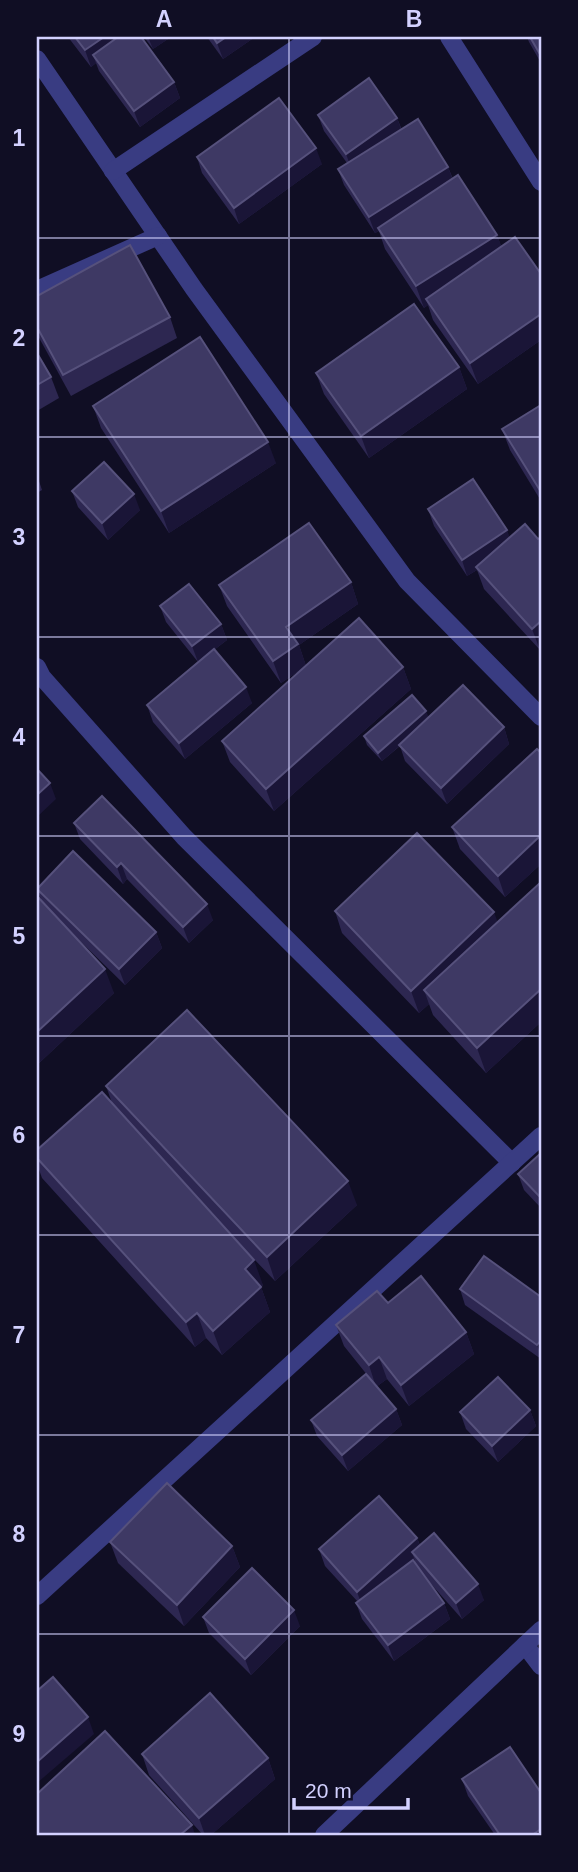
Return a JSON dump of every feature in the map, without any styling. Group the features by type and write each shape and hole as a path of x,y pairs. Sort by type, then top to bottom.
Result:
{"street":[{"path":"113,171 313,37"},
{"path":"449,37 541,182"},
{"path":"37,60 194,289 407,581 541,718"},
{"path":"37,290 158,236"},
{"path":"39,676 184,837 512,1163"},
{"path":"37,1596 541,1136"},
{"path":"324,1835 541,1630"},
{"path":"525,1645 541,1666"}],"building":[{"path":"75,37 104,37 85,50"},
{"path":"118,37 141,37 174,82 134,111 93,55"},
{"path":"213,37 226,37 217,43"},
{"path":"530,37 541,37 541,56"},
{"path":"369,78 397,118 346,154 318,115"},
{"path":"279,98 316,148 234,208 197,157"},
{"path":"418,119 448,167 369,217 338,169"},
{"path":"458,175 497,235 416,286 378,228"},
{"path":"515,237 541,274 541,314 470,363 426,299"},
{"path":"130,245 170,317 63,375 37,327 37,296"},
{"path":"414,304 459,367 361,436 316,373"},
{"path":"200,337 268,442 161,511 93,406"},
{"path":"37,353 51,377 37,385"},
{"path":"541,405 541,492 502,429"},
{"path":"104,462 134,494 102,523 72,491"},
{"path":"473,479 507,530 462,560 428,509"},
{"path":"309,523 351,582 286,627 298,644 273,661 219,585"},
{"path":"525,524 538,539 541,537 541,621 532,629 476,567"},
{"path":"189,584 221,624 192,646 160,606"},
{"path":"359,618 403,667 266,789 222,741"},
{"path":"214,649 246,687 179,743 147,705"},
{"path":"463,685 504,727 441,788 399,745"},
{"path":"412,695 426,711 378,753 364,736"},
{"path":"537,749 541,753 541,835 498,876 452,827"},
{"path":"37,769 50,783 37,795"},
{"path":"102,796 207,904 183,927 121,863 117,867 74,823"},
{"path":"417,833 494,912 411,991 335,911"},
{"path":"73,851 156,932 119,969 37,889"},
{"path":"541,882 541,989 477,1048 424,990"},
{"path":"37,896 105,969 37,1032"},
{"path":"187,1010 348,1181 267,1257 106,1086"},
{"path":"102,1092 254,1260 245,1269 261,1287 213,1331 197,1313 186,1322 37,1158 37,1150"},
{"path":"541,1153 541,1198 518,1174"},
{"path":"484,1256 541,1297 541,1340 537,1345 460,1289"},
{"path":"421,1276 466,1332 401,1385 379,1357 369,1365 336,1325 377,1291 388,1303"},
{"path":"366,1374 396,1409 342,1455 311,1420"},
{"path":"498,1377 530,1410 492,1446 460,1412"},
{"path":"167,1483 232,1546 177,1605 110,1542"},
{"path":"379,1496 417,1538 357,1592 319,1549"},
{"path":"434,1533 478,1584 456,1603 412,1552"},
{"path":"413,1560 444,1603 388,1645 356,1603"},
{"path":"252,1568 294,1610 245,1659 203,1617"},
{"path":"53,1677 88,1717 37,1762 37,1691"},
{"path":"210,1693 268,1758 199,1818 142,1754"},
{"path":"105,1731 192,1825 180,1835 37,1835 37,1794"},
{"path":"510,1747 541,1793 541,1829 532,1835 500,1835 462,1779"}]}
